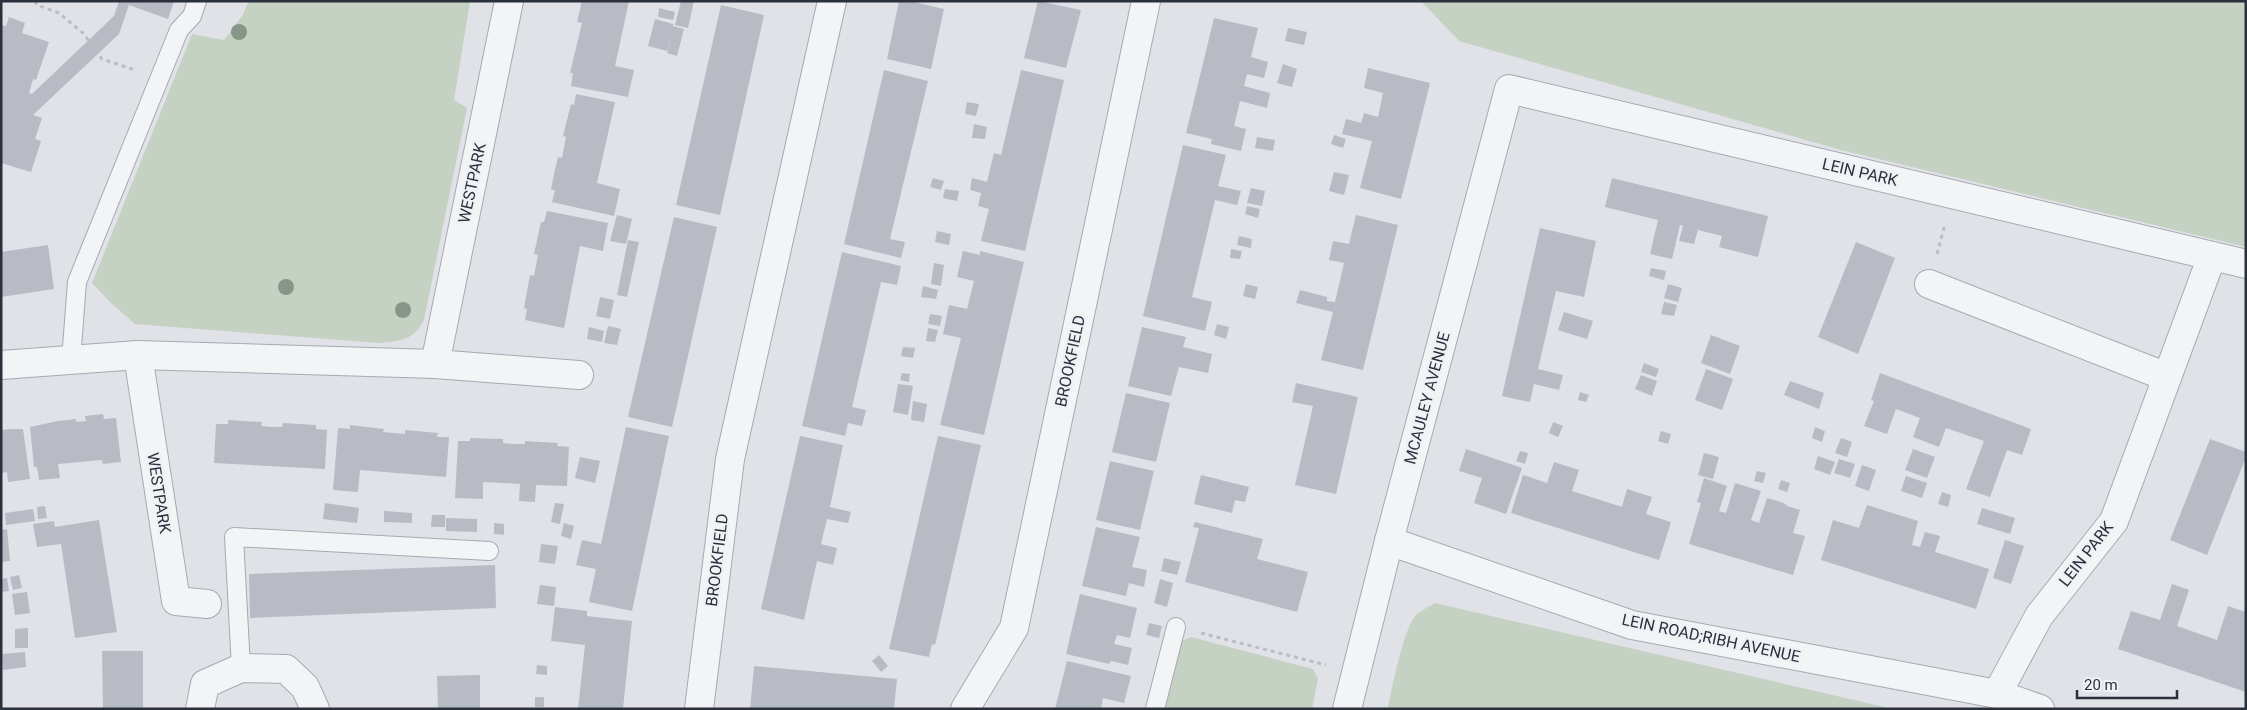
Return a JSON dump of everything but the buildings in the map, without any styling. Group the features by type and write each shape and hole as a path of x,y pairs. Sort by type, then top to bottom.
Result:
{"street":[{"name":"WESTPARK","path":"435,364 509,1"},
{"name":"BROOKFIELD","path":"699,709 730,459 832,1"},
{"name":"BROOKFIELD","path":"965,709 1014,628 1146,1"},
{"name":"LEIN PARK","path":"1509,89 2246,264"},
{"name":"MCAULEY AVENUE","path":"1347,709 1389,541 1509,89"},
{"name":"LEIN PARK","path":"1997,694 2039,616 2114,520 2212,256"},
{"path":"1929,284 2167,377"},
{"name":"WESTPARK","path":"138,356 176,601 207,604"},
{"path":"1,365 138,356 435,364 579,375"},
{"name":"LEIN ROAD;RIBH AVENUE","path":"1389,541 1632,624 1997,694 2040,709"},
{"path":"200,709 204,684 241,668 286,669 304,687 315,709"}],"lane":[{"path":"72,360 77,282 179,30 192,16 197,1"},
{"path":"241,668 234,537 489,551"},
{"path":"1155,709 1176,627"}],"path":[{"path":"35,1 37,5 59,13 84,34 102,58 160,78"},
{"path":"1929,284 1954,195"},
{"path":"1176,627 1356,672"}],"green space":[{"path":"249,1 470,1 454,100 467,108 424,320 415,332 405,339 378,343 135,324 92,283 192,34 224,40 242,16"},
{"path":"1421,1 2246,1 2246,247 1841,150 1459,41"},
{"path":"1435,603 1893,709 1388,709 1398,660 1411,623 1417,614"},
{"path":"1191,637 1313,669 1318,679 1312,709 1163,709 1182,641"}]}
